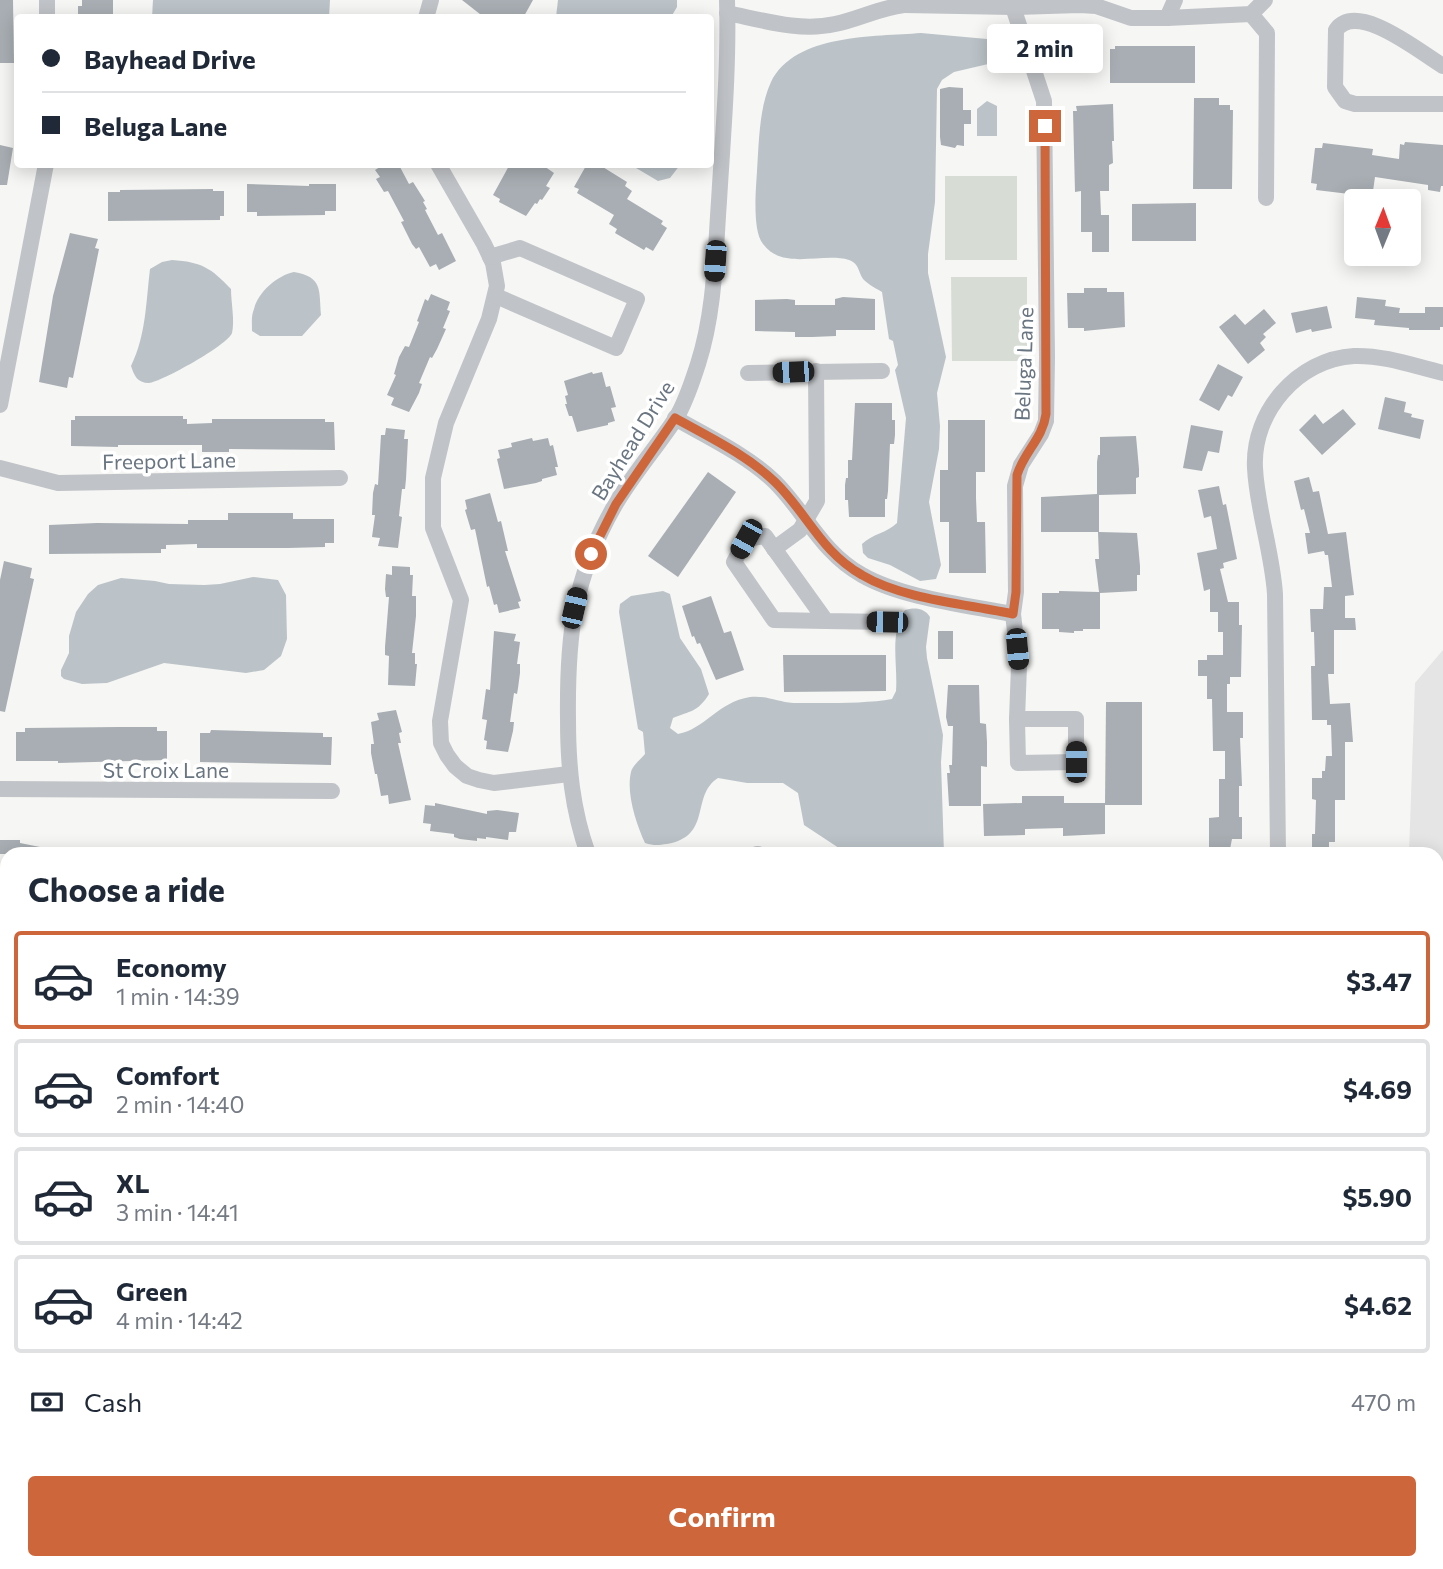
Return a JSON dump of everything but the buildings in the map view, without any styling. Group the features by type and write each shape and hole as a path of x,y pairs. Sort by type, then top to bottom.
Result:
{"street":[{"path":"1167,18 1175,0"},
{"path":"727,7 797,26 815,27 833,25 905,3 1087,5 1131,18 1167,18 1251,14 1265,0"},
{"name":"Beluga Lane","path":"1014,3 1044,101 1047,357 1046,421 1041,434 1022,461 1016,478 1016,592 1013,614 1019,666 1017,719 1018,763 1076,762 1076,719 1017,719"},
{"name":"Bayhead Drive","path":"586,847 574,809 569,774 568,656 571,629 581,581 605,522 675,418 697,366 712,303 726,98 727,7"},
{"path":"1251,14 1267,33 1266,198"},
{"path":"1443,66 1368,22 1350,20 1340,24 1335,37 1336,91 1345,101 1352,104 1443,104"},
{"path":"0,405 5,356 45,168"},
{"path":"440,168 490,257 496,276 496,296 446,423 433,478 433,528 461,600 440,721 440,736 451,761 467,776 480,780 494,783 569,774"},
{"path":"490,257 520,248 637,299 616,348 496,296"},
{"path":"1278,847 1274,577 1255,471 1256,449 1266,415 1294,381 1318,366 1339,358 1376,357 1443,373"},
{"path":"774,549 800,530 817,501 816,371"},
{"path":"748,373 882,371"},
{"path":"675,418 758,467 782,490 838,559 874,582 902,591 1013,614"},
{"name":"Freeport Lane","path":"0,468 58,483 340,478"},
{"path":"826,621 765,536 746,539 734,562 774,620 826,621 887,622"},
{"name":"St Croix Lane","path":"0,789 332,791"}],"shaded area":[{"path":"153,0 330,0 329,14 152,14"},
{"path":"558,0 677,0 673,14 556,14"},
{"path":"921,33 998,40 1007,51 1001,61 954,72 942,80 937,89 935,202 928,273 946,357 937,393 939,449 929,502 941,565 936,579 920,581 890,565 868,558 863,553 862,544 897,523 906,418 882,292 864,280 857,266 849,260 792,259 771,252 760,238 755,209 762,114 771,82 782,66 798,54 838,41"},
{"path":"987,101 997,106 997,136 977,136 977,109"},
{"path":"636,168 678,168 670,178 658,181"},
{"path":"945,176 1017,176 1017,260 945,260"},
{"path":"172,260 205,267 231,289 232,333 219,346 194,362 156,381 145,383 137,378 131,366 143,331 150,269"},
{"path":"294,272 315,281 321,315 302,336 260,336 252,331 252,314 256,303 270,285"},
{"path":"951,277 1027,277 1027,361 952,361"},
{"path":"253,577 278,580 286,595 287,639 281,656 264,670 246,673 164,663 107,683 82,684 61,676 69,653 69,636 76,612 98,585 121,578 204,585"},
{"path":"663,591 670,594 680,638 701,669 709,694 697,708 673,718 670,728 678,734 696,727 729,704 750,697 793,703 892,699 896,691 896,639 900,619 908,609 919,609 928,614 927,658 943,735 941,762 944,847 837,847 804,825 798,793 783,783 747,783 718,778 705,795 696,824 690,833 681,840 667,844 645,843 635,817 630,789 632,770 645,754 643,732 638,729 619,612 620,604 631,596"},
{"path":"1443,650 1443,847 1409,847 1415,683"}],"route":[{"path":"591,554 616,504 675,418 758,467 790,499 823,544 844,564 874,582 902,591 1013,614 1016,592 1017,475 1022,461 1044,428 1046,414 1045,126"}]}
